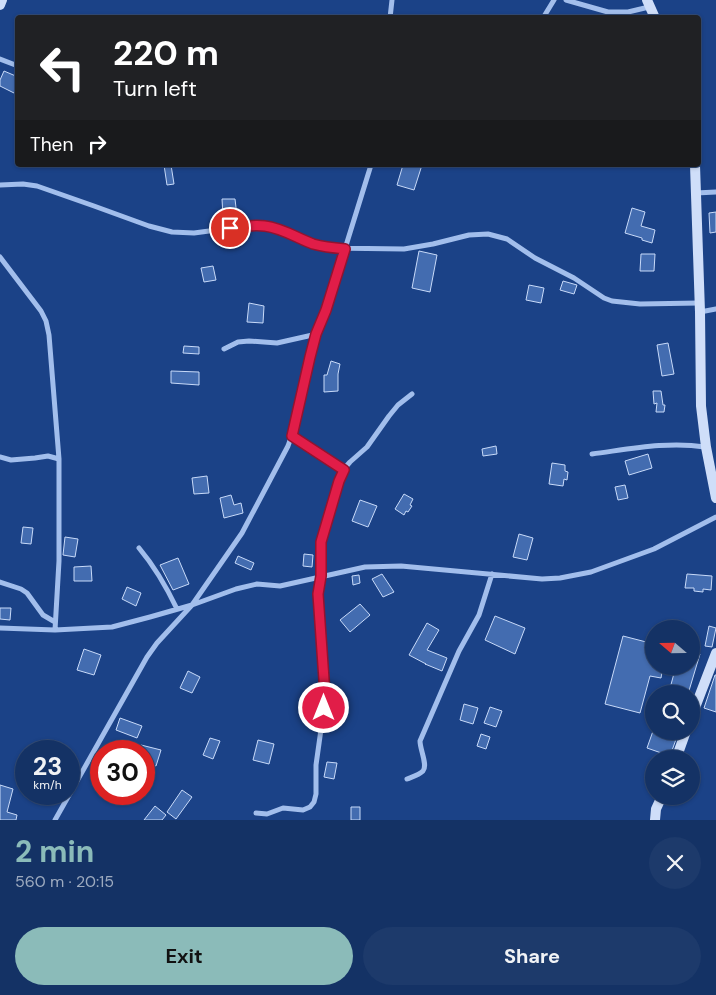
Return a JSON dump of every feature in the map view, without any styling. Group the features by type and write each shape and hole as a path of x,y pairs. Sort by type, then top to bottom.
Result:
{"street":[{"path":"0,5 2,0"},
{"path":"390,15 392,0"},
{"path":"545,15 554,0"},
{"path":"566,0 608,12 628,12 648,3 654,15"},
{"path":"0,59 15,65"},
{"path":"55,820 147,657 157,643 192,605 242,534 292,436 316,334 326,310 370,167"},
{"path":"695,167 701,406 706,447 716,498"},
{"path":"0,185 22,184 37,186 149,226 172,232 194,233 247,226 265,226 330,248 404,249 469,235 488,234 507,239 535,258 574,278 604,298 612,301 716,309"},
{"path":"696,193 716,192"},
{"path":"0,257 41,310 46,320 49,335 59,459 59,562 55,630"},
{"path":"224,349 238,342 277,343 316,334"},
{"path":"256,813 267,814 283,808 303,810 310,807 314,802 316,794 316,765 325,694 318,594 321,576 321,542 344,470 350,462 368,447 398,405 412,394"},
{"path":"292,436 344,470"},
{"path":"592,454 676,444 706,447"},
{"path":"0,457 11,460 48,456 59,459"},
{"path":"0,628 55,630 112,626 192,605 256,584 280,586 365,567 392,566 542,579 560,578 591,572 654,549 716,516"},
{"path":"139,548 153,565 177,609"},
{"path":"407,780 424,769 425,764 420,741 459,651 479,615 492,574"},
{"path":"0,582 27,593 43,615 55,622"},
{"path":"700,695 716,653"},
{"path":"655,820 658,805"}],"building":[{"path":"4,71 15,76 14,93 0,86 0,80"},
{"path":"164,167 171,167 174,184 167,185"},
{"path":"402,167 421,167 414,190 397,185"},
{"path":"222,199 235,199 237,216 223,216"},
{"path":"632,208 645,212 641,226 655,230 652,243 625,233"},
{"path":"716,212 716,232 710,233 709,213"},
{"path":"419,251 437,255 430,292 412,288"},
{"path":"641,254 655,254 654,271 640,271"},
{"path":"213,266 216,280 204,282 201,268"},
{"path":"563,281 577,285 574,294 560,290"},
{"path":"529,285 544,288 541,303 526,300"},
{"path":"249,303 264,306 263,323 247,322"},
{"path":"668,343 674,374 662,376 657,345"},
{"path":"184,346 199,347 199,354 183,353"},
{"path":"331,361 340,364 338,391 324,392 324,375 327,375"},
{"path":"171,371 199,372 199,385 171,383"},
{"path":"653,391 661,391 663,405 665,405 664,412 656,412 657,403 654,404"},
{"path":"496,446 497,454 483,456 482,449"},
{"path":"648,454 652,468 629,475 625,461"},
{"path":"552,463 565,465 565,471 568,472 567,480 564,479 563,486 549,484"},
{"path":"207,476 209,493 194,494 192,478"},
{"path":"625,485 628,498 618,500 615,487"},
{"path":"404,494 413,499 410,505 412,506 404,515 395,509"},
{"path":"231,495 234,505 241,503 243,513 224,518 220,498"},
{"path":"360,500 377,506 368,527 352,521"},
{"path":"23,527 33,528 31,544 21,543"},
{"path":"519,534 533,538 527,560 513,557"},
{"path":"65,537 78,539 75,557 63,555"},
{"path":"304,554 313,555 312,567 303,566"},
{"path":"238,556 254,563 251,570 235,563"},
{"path":"178,558 189,584 173,590 160,565"},
{"path":"91,566 92,581 74,581 74,567"},
{"path":"382,574 394,592 383,597 372,579"},
{"path":"687,574 712,576 711,590 703,589 703,592 694,591 694,588 685,588"},
{"path":"359,575 360,583 353,585 352,576"},
{"path":"127,587 141,593 136,606 122,599"},
{"path":"360,604 370,615 350,632 340,620"},
{"path":"0,608 11,608 10,620 0,619"},
{"path":"495,616 525,628 515,654 485,640"},
{"path":"427,623 439,630 427,650 447,658 442,671 409,655"},
{"path":"709,626 716,628 712,647 705,646"},
{"path":"623,636 645,642 645,675 662,675 661,678 650,676 648,685 645,685 645,694 640,713 605,704"},
{"path":"84,649 101,655 94,675 77,670"},
{"path":"188,671 200,677 192,693 180,688"},
{"path":"674,675 694,675 691,685 671,685"},
{"path":"716,675 716,712 704,708"},
{"path":"464,704 478,708 473,724 460,720"},
{"path":"490,707 502,711 496,727 484,723"},
{"path":"120,718 142,726 137,738 116,730"},
{"path":"481,734 490,737 486,749 477,746"},
{"path":"210,738 220,741 213,759 203,755"},
{"path":"258,740 274,744 269,764 253,760"},
{"path":"650,740 676,740 672,750 653,750 647,748"},
{"path":"155,748 161,750 155,766"},
{"path":"327,762 337,763 334,779 324,777"},
{"path":"0,785 13,789 7,812 17,815 16,820 0,820"},
{"path":"182,790 192,797 176,819 167,812"},
{"path":"155,806 166,815 162,820 144,820"},
{"path":"351,807 360,807 360,820 351,820"}],"route":[{"path":"230,228 265,226 287,232 314,244 345,249 326,310 316,334 292,436 344,470 321,542 321,576 318,594 325,694 324,708"}]}
